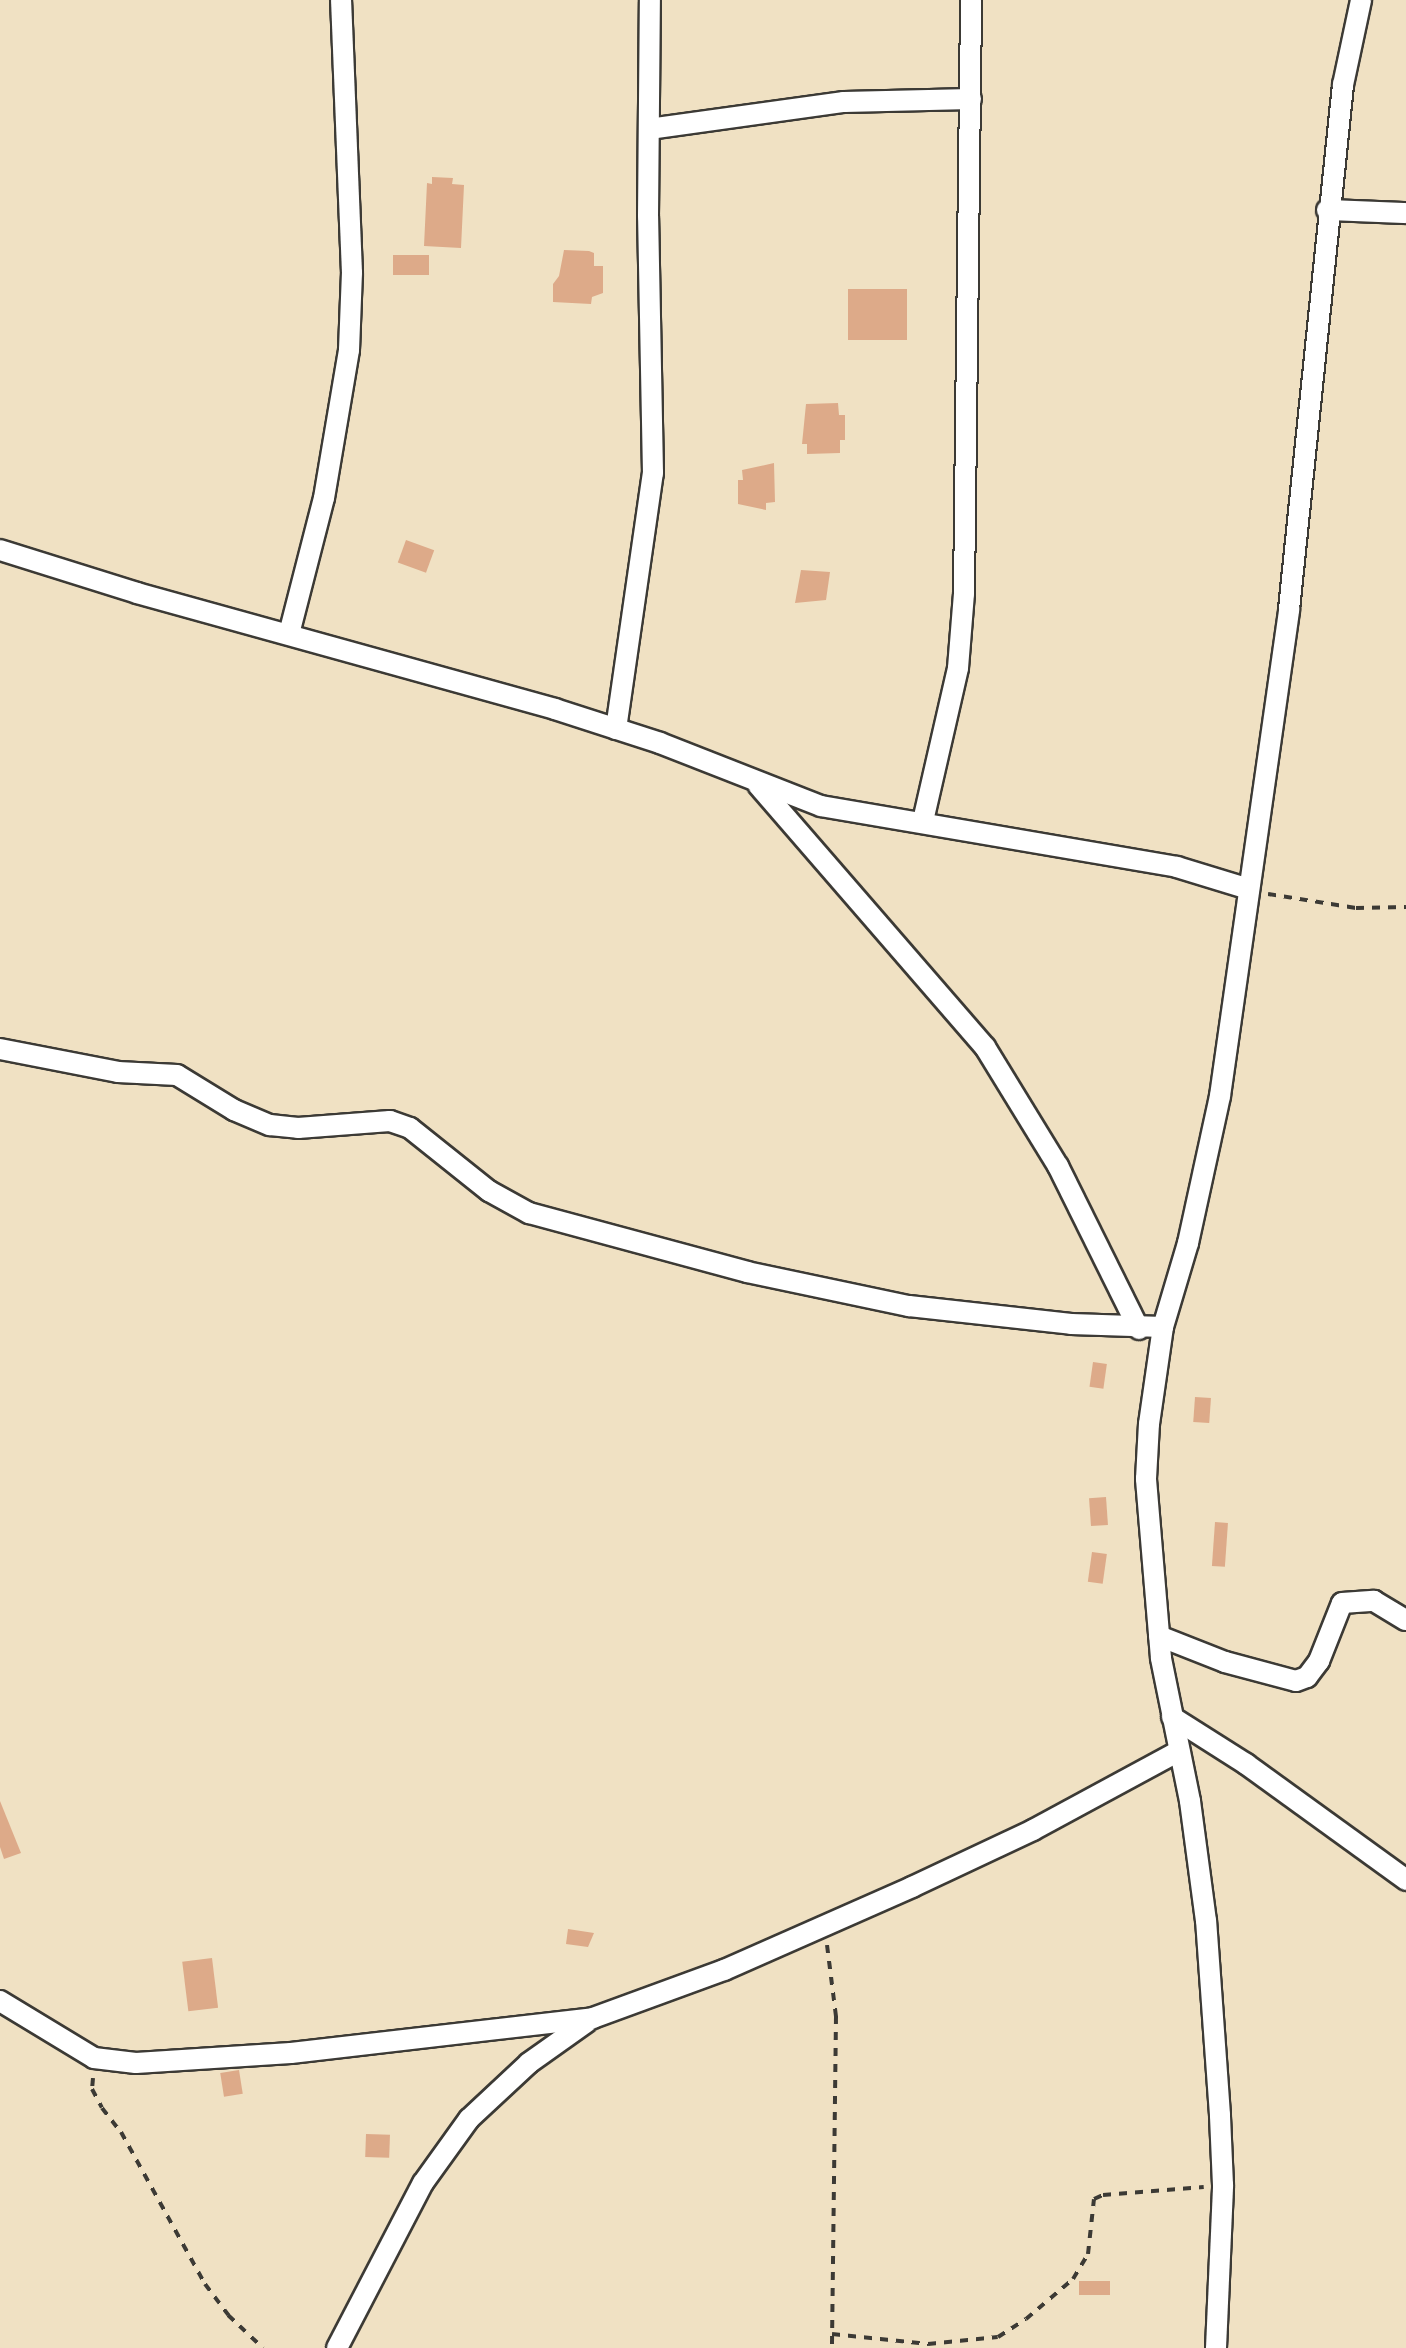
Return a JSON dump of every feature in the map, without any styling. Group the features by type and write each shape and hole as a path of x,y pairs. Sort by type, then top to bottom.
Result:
{"street":[{"path":"289,634 324,498 349,350 352,272 341,0"},
{"path":"616,729 653,474 650,0"},
{"path":"923,821 958,668 964,594 971,0"},
{"path":"1216,2348 1224,2185 1206,1921 1159,1636 1146,1479 1162,1327 1207,1163 1249,890 1299,520 1343,85 1361,0"},
{"path":"649,129 844,102 971,99"},
{"path":"1328,210 1406,213"},
{"path":"0,550 616,729 821,806 1177,867 1249,890"},
{"path":"756,782 985,1047 1058,1166 1139,1328"},
{"path":"0,1049 118,1072 178,1076 234,1110 270,1125 298,1128 390,1121 410,1128 489,1192 530,1213 747,1272 909,1306 1162,1327"},
{"path":"1159,1636 1225,1662 1296,1681 1307,1676 1319,1661 1342,1604 1374,1601 1406,1620"},
{"path":"1172,1717 1246,1764 1406,1880"},
{"path":"0,2002 94,2058 136,2063 291,2054 592,2018 724,1970 824,1926 1033,1830 1179,1751"},
{"path":"337,2348 423,2183 469,2119 529,2063 592,2018"}],"path":[{"path":"1249,890 1338,906 1406,907"},
{"path":"824,1926 836,2016 832,2348"},
{"path":"94,2058 92,2089 140,2166 182,2246 228,2315 263,2348"},
{"path":"832,2334 928,2344 998,2337 1026,2319 1073,2278 1088,2254 1094,2200 1102,2195 1224,2185"}],"building":[{"path":"432,177 453,178 452,184 464,185 461,248 424,246 427,183 432,184"},
{"path":"564,250 594,253 594,266 603,266 603,293 592,297 591,304 553,302 553,284 559,276"},
{"path":"393,255 429,255 429,275 393,275"},
{"path":"848,289 907,289 907,340 848,340"},
{"path":"838,403 839,415 845,415 845,440 840,440 840,453 807,454 807,444 802,444 806,404"},
{"path":"774,463 775,502 766,503 766,510 738,504 742,470"},
{"path":"406,540 434,550 426,573 398,563"},
{"path":"801,570 830,572 826,600 795,603"},
{"path":"1093,1362 1107,1364 1103,1389 1090,1387"},
{"path":"1195,1397 1211,1398 1209,1423 1193,1422"},
{"path":"1106,1497 1108,1525 1091,1526 1089,1498"},
{"path":"1215,1522 1228,1523 1225,1567 1212,1566"},
{"path":"1092,1552 1107,1554 1103,1584 1088,1582"},
{"path":"0,1801 21,1853 4,1859 0,1847"},
{"path":"568,1929 594,1933 588,1947 566,1944"},
{"path":"212,1958 218,2008 188,2011 182,1962"},
{"path":"239,2070 243,2094 224,2097 220,2073"},
{"path":"366,2134 390,2135 389,2158 365,2157"},
{"path":"1079,2281 1110,2281 1110,2295 1079,2295"}]}
